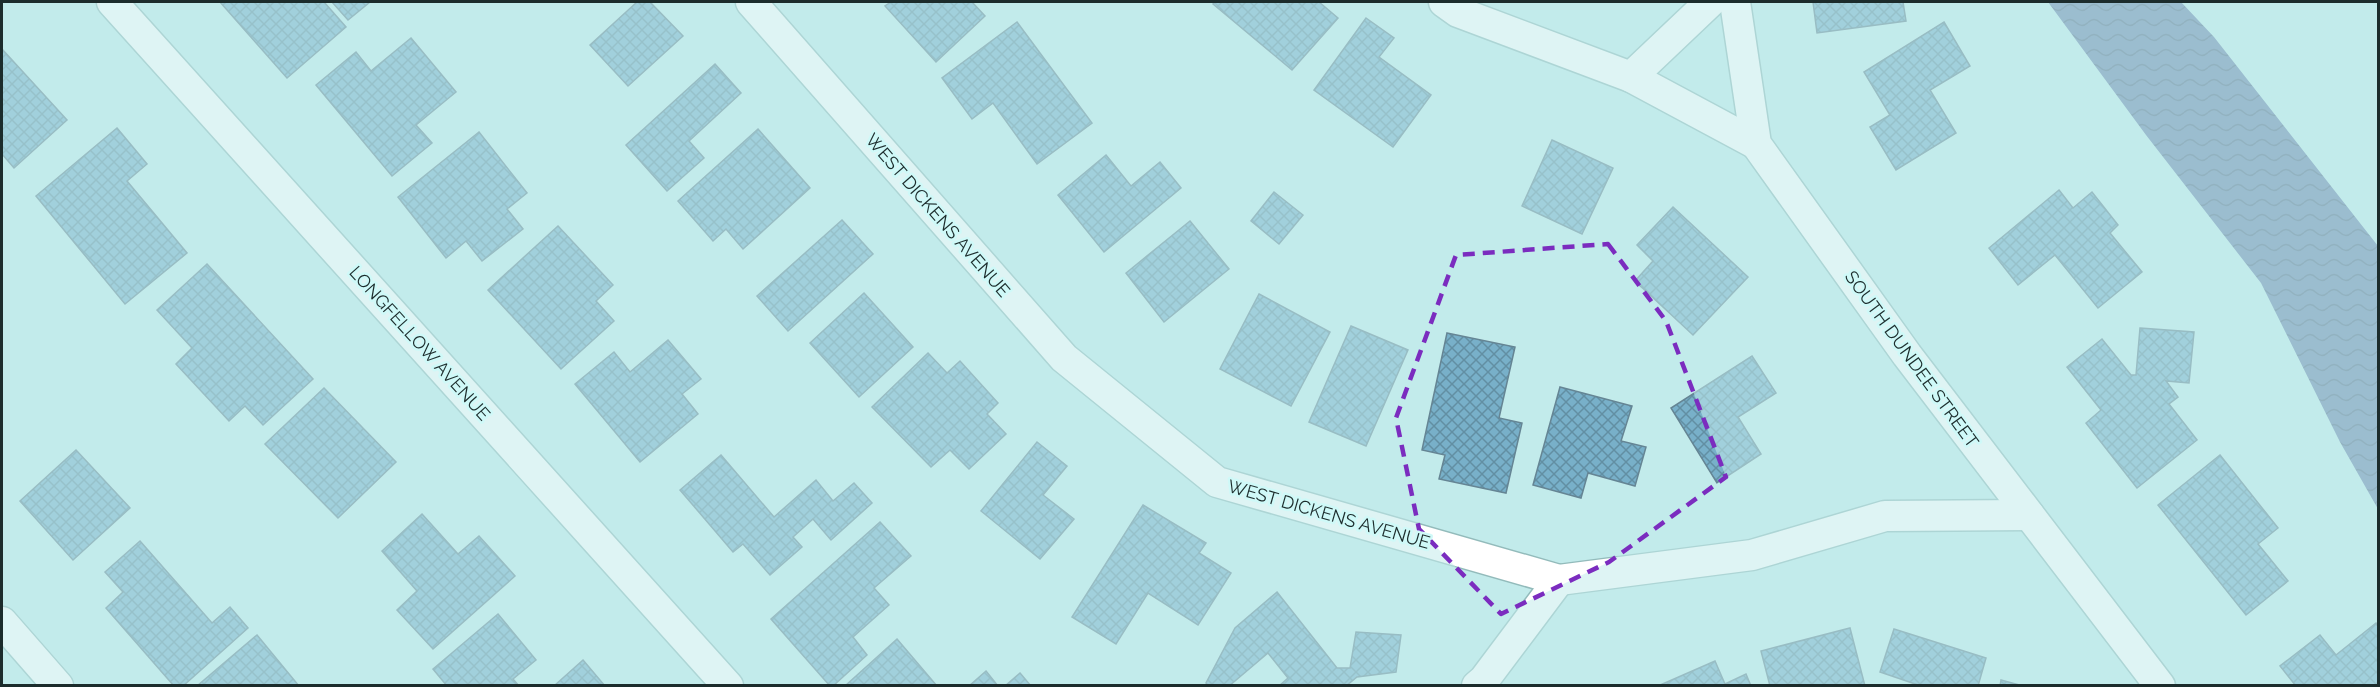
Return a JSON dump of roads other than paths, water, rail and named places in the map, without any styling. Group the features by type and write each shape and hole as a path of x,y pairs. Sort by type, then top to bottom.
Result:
{"street":[{"name":"LONGFELLOW AVENUE","path":"112,2 728,686"},
{"name":"WEST DICKENS AVENUE","path":"751,2 1064,358 1217,482 1559,580 1752,555 1885,516 2029,515"},
{"path":"1444,2 1458,12 1631,77 1756,144"},
{"path":"1631,77 1710,2"},
{"name":"SOUTH DUNDEE STREET","path":"1735,2 1756,144 1907,354 2160,686"},
{"path":"1477,686 1484,680 1559,580"},
{"path":"2,622 58,686"}],"water":[{"path":"2048,2 2181,2 2214,37 2378,246 2378,509 2340,442 2261,283 2146,135"}]}
